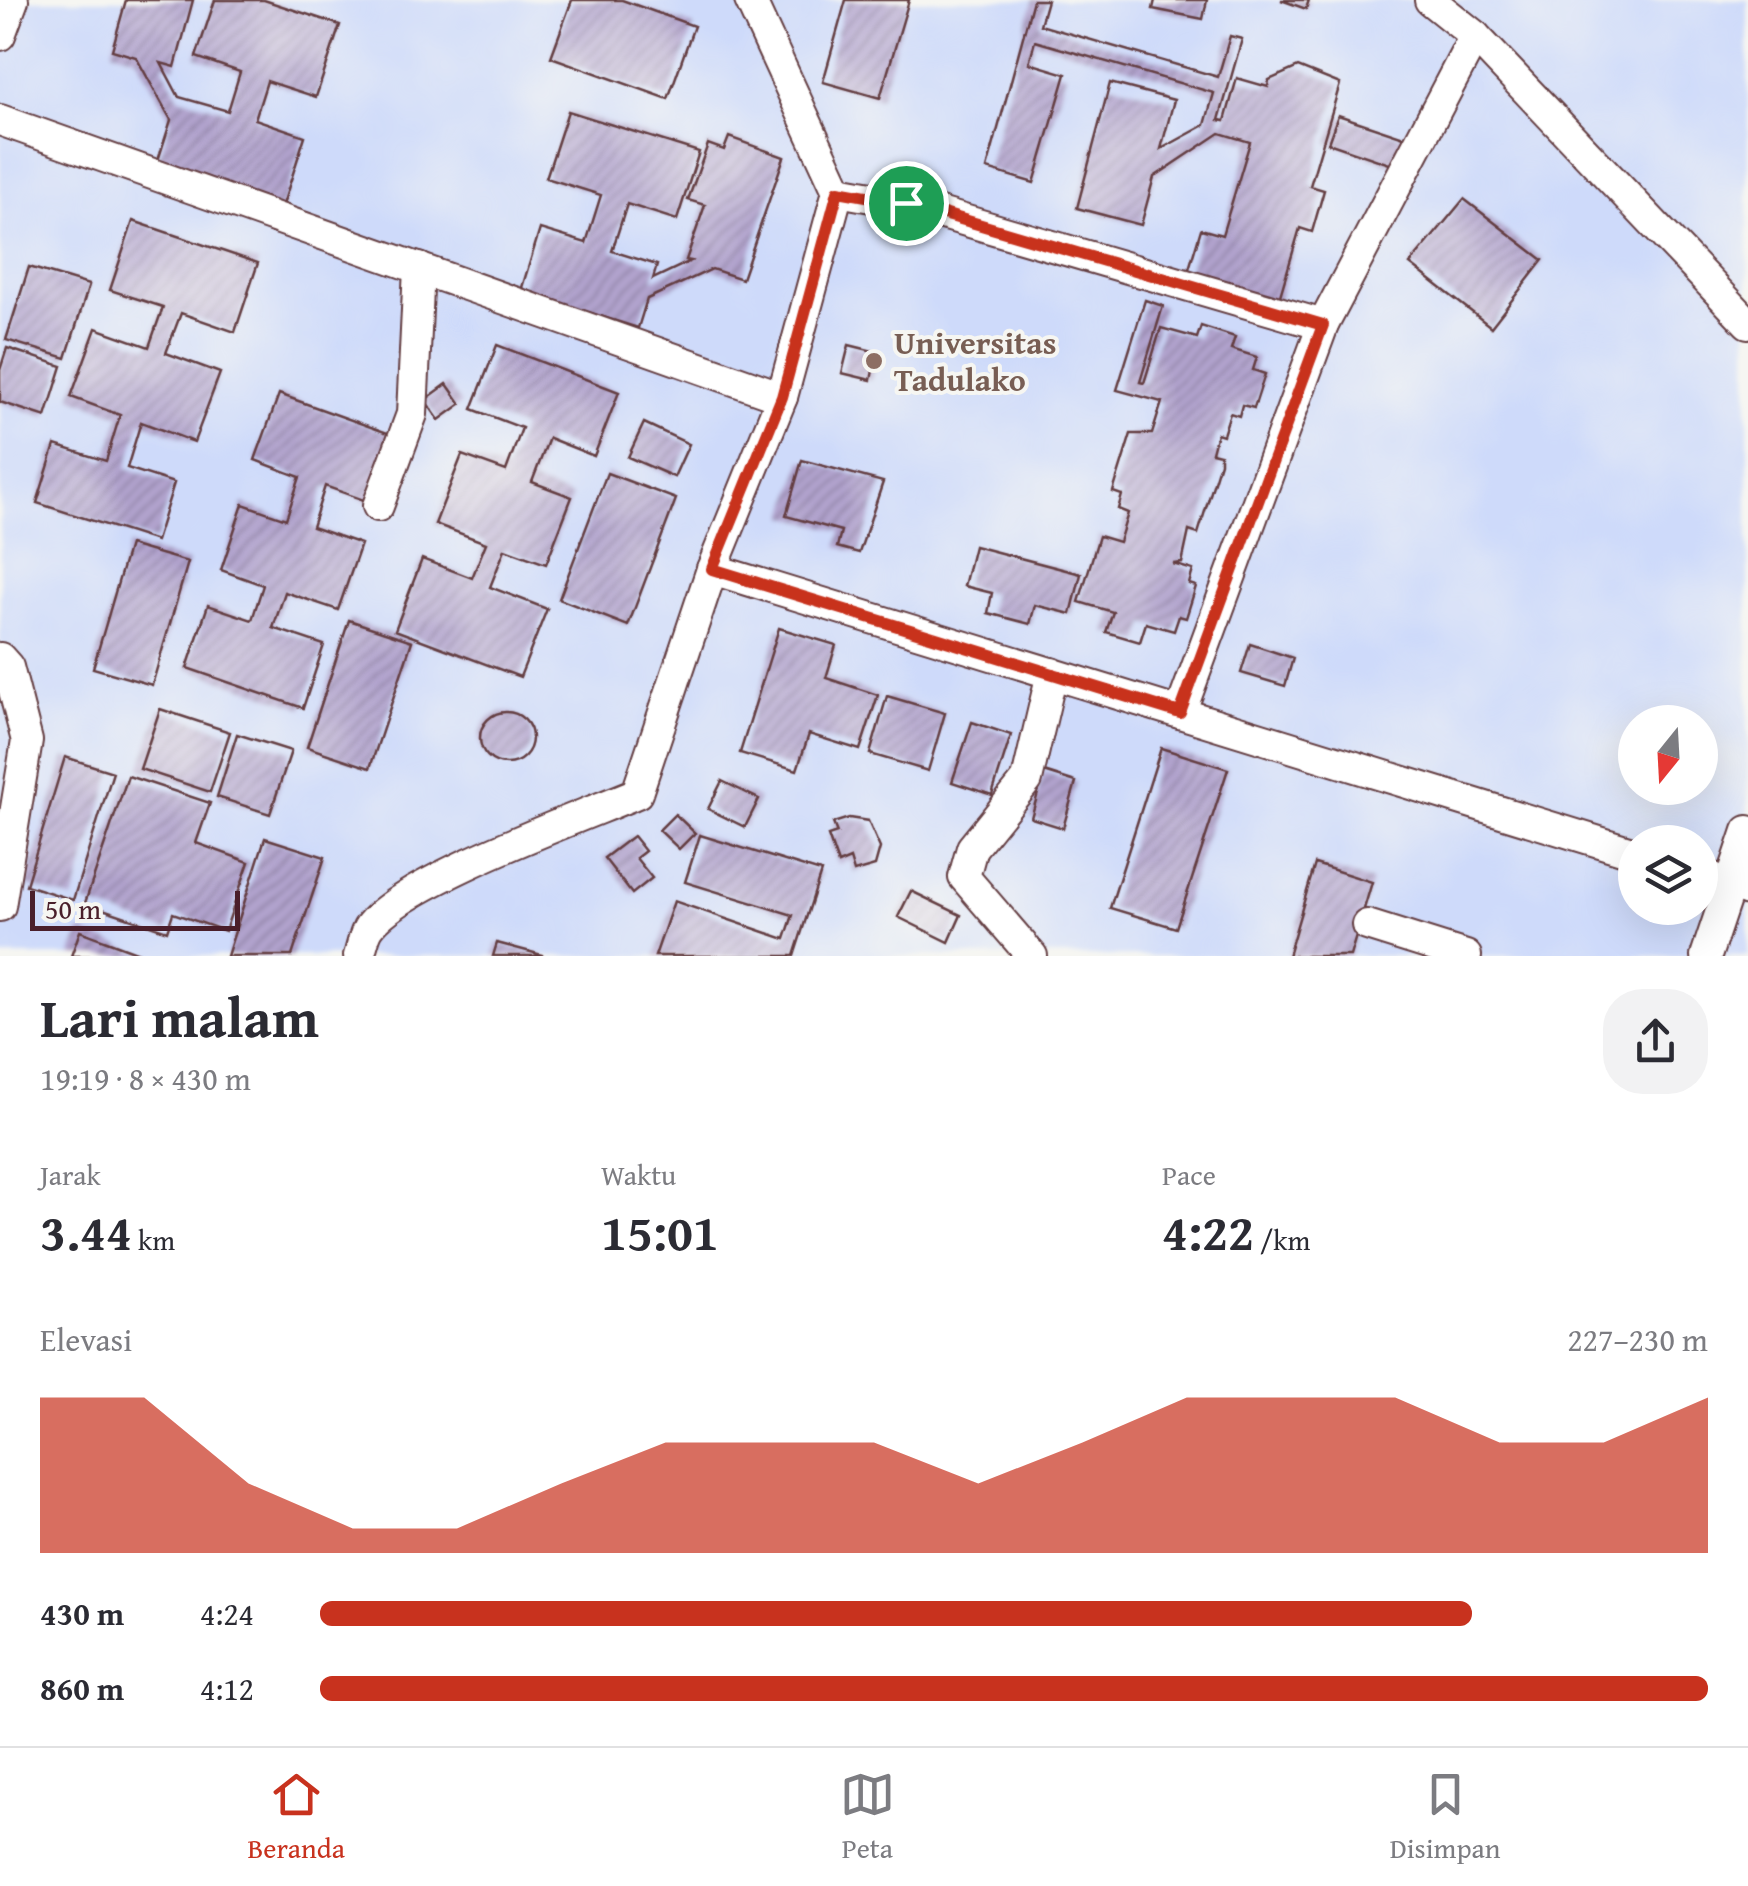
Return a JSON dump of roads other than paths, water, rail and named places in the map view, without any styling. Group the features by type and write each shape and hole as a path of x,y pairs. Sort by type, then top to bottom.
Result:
{"lane":[{"path":"0,35 13,0"},
{"path":"358,956 369,926 412,894 458,869 637,793 712,569 782,397 838,191 750,0"},
{"path":"1430,0 1475,36 1748,323"},
{"path":"1180,713 1323,325 1475,36"},
{"path":"0,120 782,397"},
{"path":"838,191 906,203 1323,325"},
{"path":"378,506 412,414 419,268"},
{"path":"712,569 1618,848"},
{"path":"0,658 8,667 27,741 0,906"},
{"path":"1032,956 964,877 972,848 1027,780 1052,674"},
{"path":"1706,956 1739,887 1748,831"},
{"path":"1368,925 1466,956"}],"place":[{"name":"Universitas Tadulako","path":"874,361"}]}
